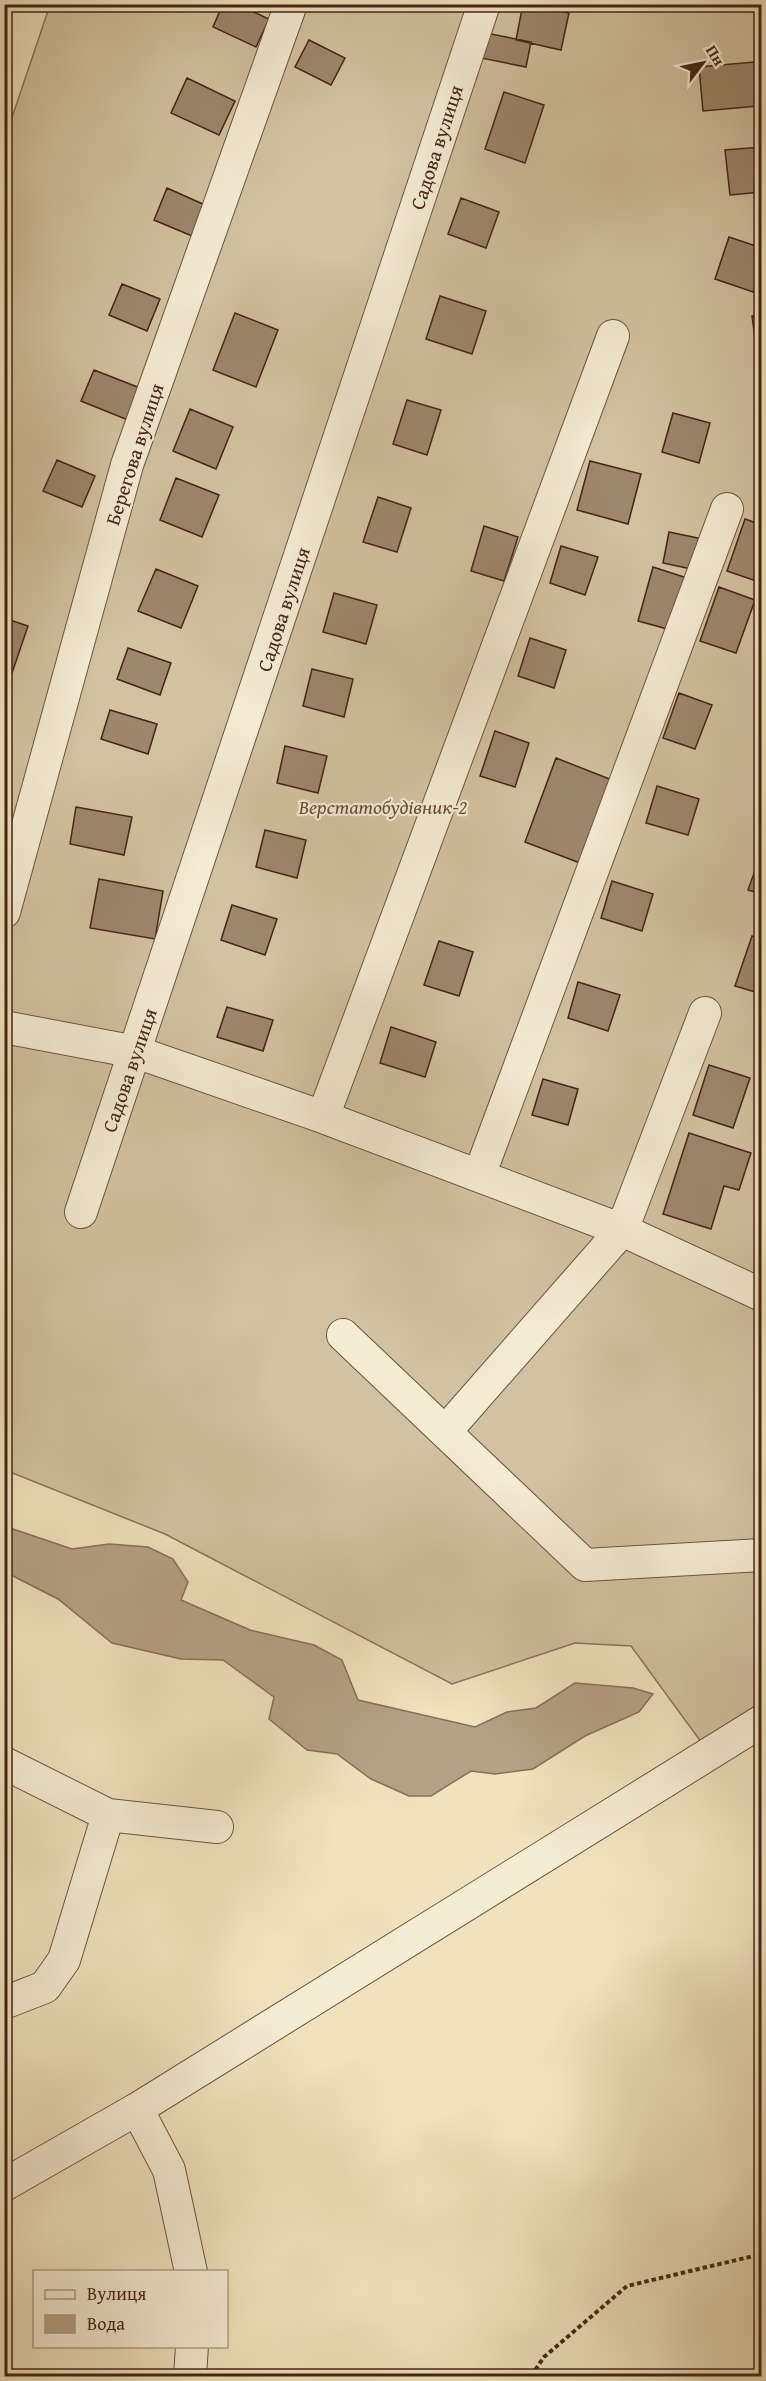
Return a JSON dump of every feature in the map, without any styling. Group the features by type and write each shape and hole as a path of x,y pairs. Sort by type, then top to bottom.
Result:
{"street":[{"name":"Берегова вулиця","path":"4,912 127,465 291,4"},
{"name":"Садова вулиця","path":"81,1212 484,4"},
{"path":"323,1117 613,336"},
{"path":"479,1176 727,509"},
{"path":"445,1432 622,1230 705,1012"},
{"path":"4,1027 136,1052 323,1117 622,1230 762,1294"},
{"path":"343,1335 585,1565 762,1555"},
{"path":"4,2186 137,2109 762,1721"},
{"path":"4,1762 108,1815 217,1827"},
{"path":"4,2003 45,1987 64,1960 108,1815"},
{"path":"137,2109 170,2170 191,2270"},
{"path":"190,2376 192,2348"}],"path":[{"path":"531,2376 544,2356 627,2286 762,2254"}],"green space":[{"name":"Верстатобудівник-2","path":"50,5 761,5 761,1705 704,1746 631,1646 575,1643 452,1684 165,1534 5,1470 4,141"}],"water":[{"path":"4,1526 72,1549 109,1544 148,1547 173,1559 188,1582 181,1600 250,1630 314,1645 342,1660 358,1700 475,1727 507,1712 536,1708 575,1683 633,1688 653,1694 639,1712 585,1736 533,1769 495,1774 471,1771 431,1796 409,1796 371,1779 337,1754 307,1750 269,1719 274,1697 223,1660 181,1659 112,1643 58,1599 5,1572"}],"building":[{"path":"223,4 236,4 269,19 256,47 213,27"},
{"path":"523,4 569,13 561,50 516,40"},
{"path":"486,33 531,42 526,67 481,58"},
{"path":"309,40 345,58 331,85 295,67"},
{"path":"754,62 758,106 703,111 699,67"},
{"path":"187,78 235,101 219,135 171,113"},
{"path":"504,92 544,105 525,163 485,149"},
{"path":"762,147 762,192 730,195 725,150"},
{"path":"167,188 205,205 192,236 154,220"},
{"path":"461,198 499,212 486,248 448,234"},
{"path":"729,237 762,248 762,295 715,279"},
{"path":"122,284 160,299 147,331 109,315"},
{"path":"440,296 486,311 472,354 426,339"},
{"path":"235,313 278,330 256,387 213,370"},
{"path":"762,315 762,361 758,362 752,316"},
{"path":"94,370 140,388 128,420 81,401"},
{"path":"407,400 441,410 427,455 393,444"},
{"path":"190,409 233,427 216,469 173,451"},
{"path":"673,413 710,423 699,463 662,452"},
{"path":"57,460 95,476 82,507 43,491"},
{"path":"590,461 641,474 628,524 577,510"},
{"path":"176,478 219,495 202,537 160,520"},
{"path":"378,497 411,508 397,552 363,542"},
{"path":"745,519 762,525 762,583 727,571"},
{"path":"484,526 518,537 504,581 471,571"},
{"path":"669,532 703,539 696,570 663,563"},
{"path":"561,546 598,557 585,595 550,583"},
{"path":"653,567 687,578 671,630 638,621"},
{"path":"156,569 198,586 181,628 138,611"},
{"path":"719,587 755,600 736,653 700,641"},
{"path":"334,593 377,605 366,644 323,632"},
{"path":"4,618 28,626 12,673 4,670"},
{"path":"530,638 566,650 554,688 518,676"},
{"path":"128,648 171,663 160,695 117,679"},
{"path":"312,669 353,679 344,717 303,706"},
{"path":"679,693 712,705 695,749 663,738"},
{"path":"110,710 157,724 148,754 101,739"},
{"path":"495,731 529,743 515,787 480,776"},
{"path":"285,746 327,756 318,793 277,783"},
{"path":"556,758 612,780 580,863 525,842"},
{"path":"657,786 699,799 688,835 646,823"},
{"path":"76,807 132,817 124,855 70,844"},
{"path":"265,830 306,840 297,878 256,867"},
{"path":"762,851 762,894 748,890"},
{"path":"99,879 163,891 155,939 90,928"},
{"path":"612,881 653,894 642,931 601,918"},
{"path":"232,905 277,919 265,955 221,940"},
{"path":"752,936 762,939 762,994 735,986"},
{"path":"439,941 473,952 459,996 424,985"},
{"path":"578,982 620,995 608,1031 568,1018"},
{"path":"227,1007 273,1020 263,1051 217,1037"},
{"path":"391,1027 436,1042 425,1077 380,1063"},
{"path":"709,1065 750,1078 733,1128 693,1115"},
{"path":"543,1079 578,1089 568,1125 532,1115"},
{"path":"689,1133 751,1153 739,1190 724,1186 711,1229 663,1214"}]}
